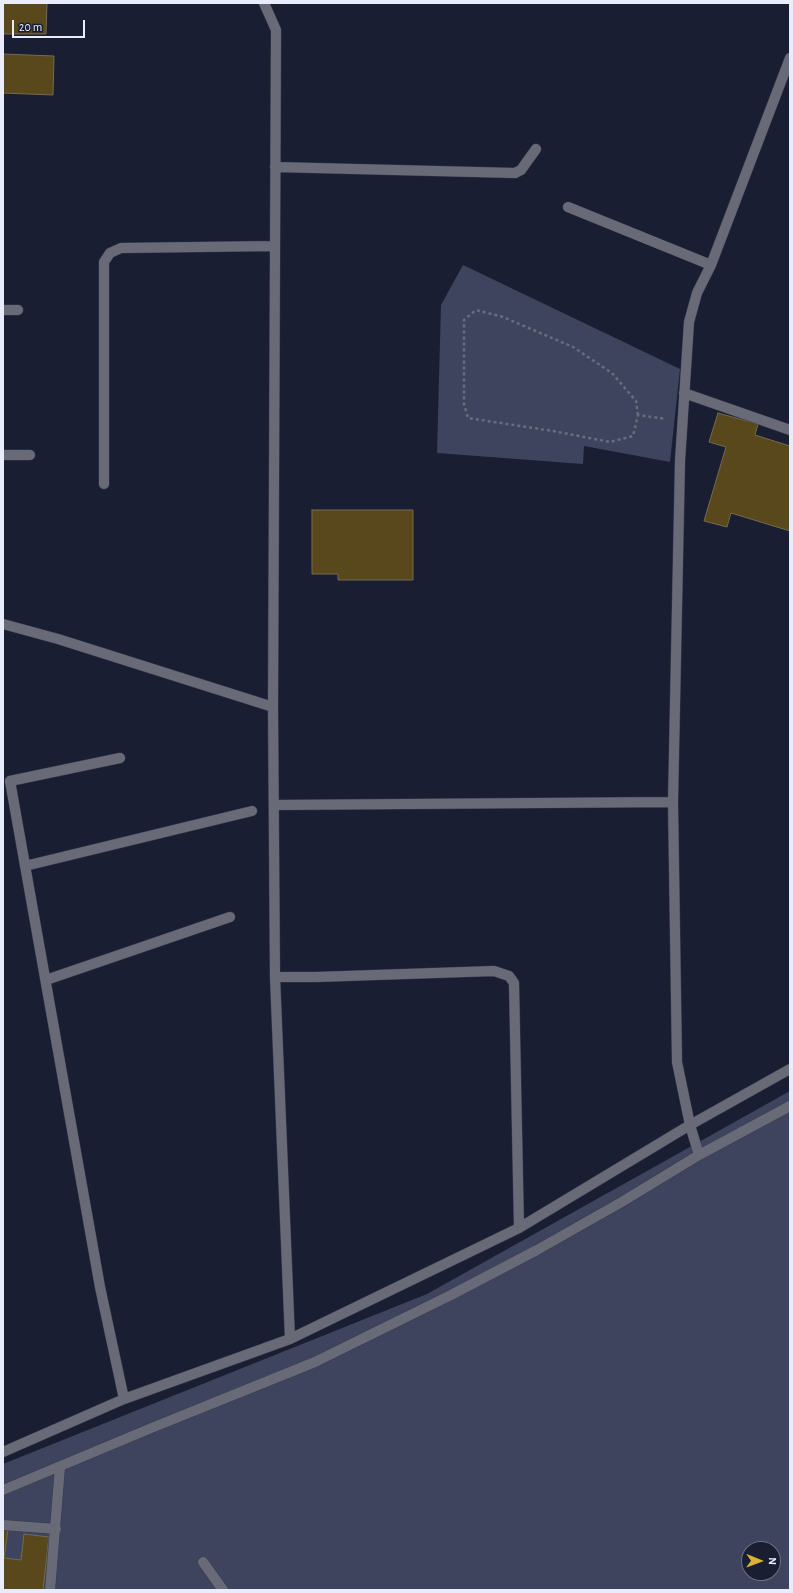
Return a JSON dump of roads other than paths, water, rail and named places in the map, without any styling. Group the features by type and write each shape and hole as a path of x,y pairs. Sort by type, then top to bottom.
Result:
{"street":[{"path":"264,3 276,30 273,707 275,978 290,1339"},
{"path":"699,1155 690,1126 677,1062 673,802 680,461 688,322 697,293 711,265 790,58"},
{"path":"275,167 515,173 521,170 536,149"},
{"path":"568,207 711,265"},
{"path":"104,484 104,262 110,253 121,248 275,246"},
{"path":"3,310 18,310"},
{"path":"684,393 790,430"},
{"path":"3,455 30,455"},
{"path":"3,624 58,639 273,707"},
{"path":"120,758 10,782 100,1287 124,1399"},
{"path":"274,805 673,802"},
{"path":"25,866 252,811"},
{"path":"46,980 230,918"},
{"path":"275,978 494,971 509,976 514,983 519,1228"},
{"path":"3,1452 124,1399 290,1339 519,1228 690,1126 790,1069"},
{"path":"3,1490 315,1362 451,1295 537,1250 620,1203 699,1155 790,1106"},
{"path":"50,1590 60,1467"},
{"path":"3,1525 56,1529"},
{"path":"203,1562 223,1590"}]}
